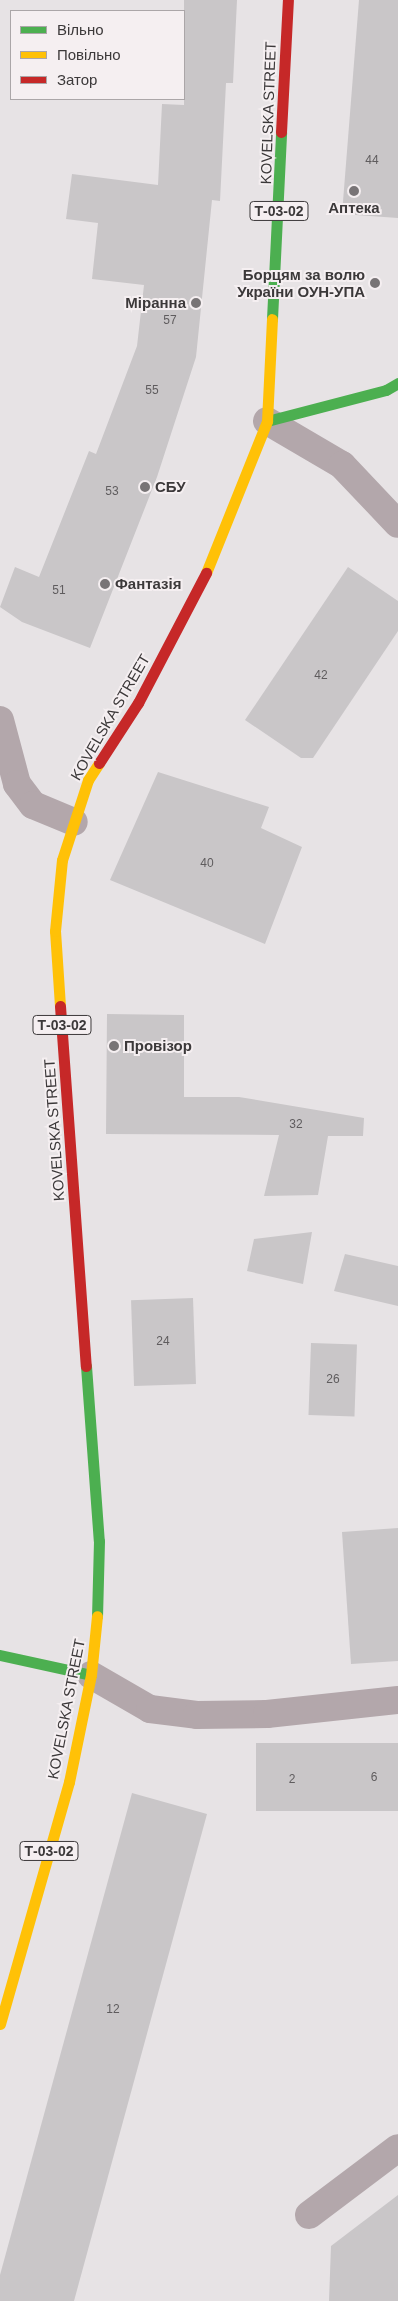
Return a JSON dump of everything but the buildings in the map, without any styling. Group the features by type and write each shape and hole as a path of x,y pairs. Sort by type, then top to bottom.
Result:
{"main road":[{"name":"KOVELSKA STREET","path":"0,2024 69,1782 91,1675 98,1611 99,1541 55,931 62,860 88,780 138,703 214,558 267,421 288,0"},
{"path":"267,421 386,390 398,383"},
{"path":"0,1655 44,1662 91,1675"}],"street":[{"path":"267,421 342,465 398,524"},
{"path":"0,720 17,784 34,805 74,822"},
{"path":"91,1675 150,1709 197,1714 267,1714 398,1700"},
{"path":"309,2215 398,2148"}],"traffic: fast":[{"path":"272,319 281,132"},
{"path":"267,421 386,390 398,383"},
{"path":"86,1366 99,1541 97,1616"},
{"path":"0,1655 91,1675"}],"traffic: slow":[{"path":"206,573 267,421 272,319"},
{"path":"60,1006 55,931 62,860 88,780 99,763"},
{"path":"0,2024 69,1782 91,1675 97,1616"}],"traffic: jam":[{"path":"281,132 288,0"},
{"path":"99,763 138,703 206,573"},
{"path":"60,1006 86,1366"}],"place":[{"name":"Аптека","path":"354,191"},
{"name":"Борцям за волю України ОУН-УПА","path":"375,283"},
{"name":"Міранна","path":"196,303"},
{"name":"СБУ","path":"145,487"},
{"name":"Фантазія","path":"105,584"},
{"name":"Провізор","path":"114,1046"}]}
